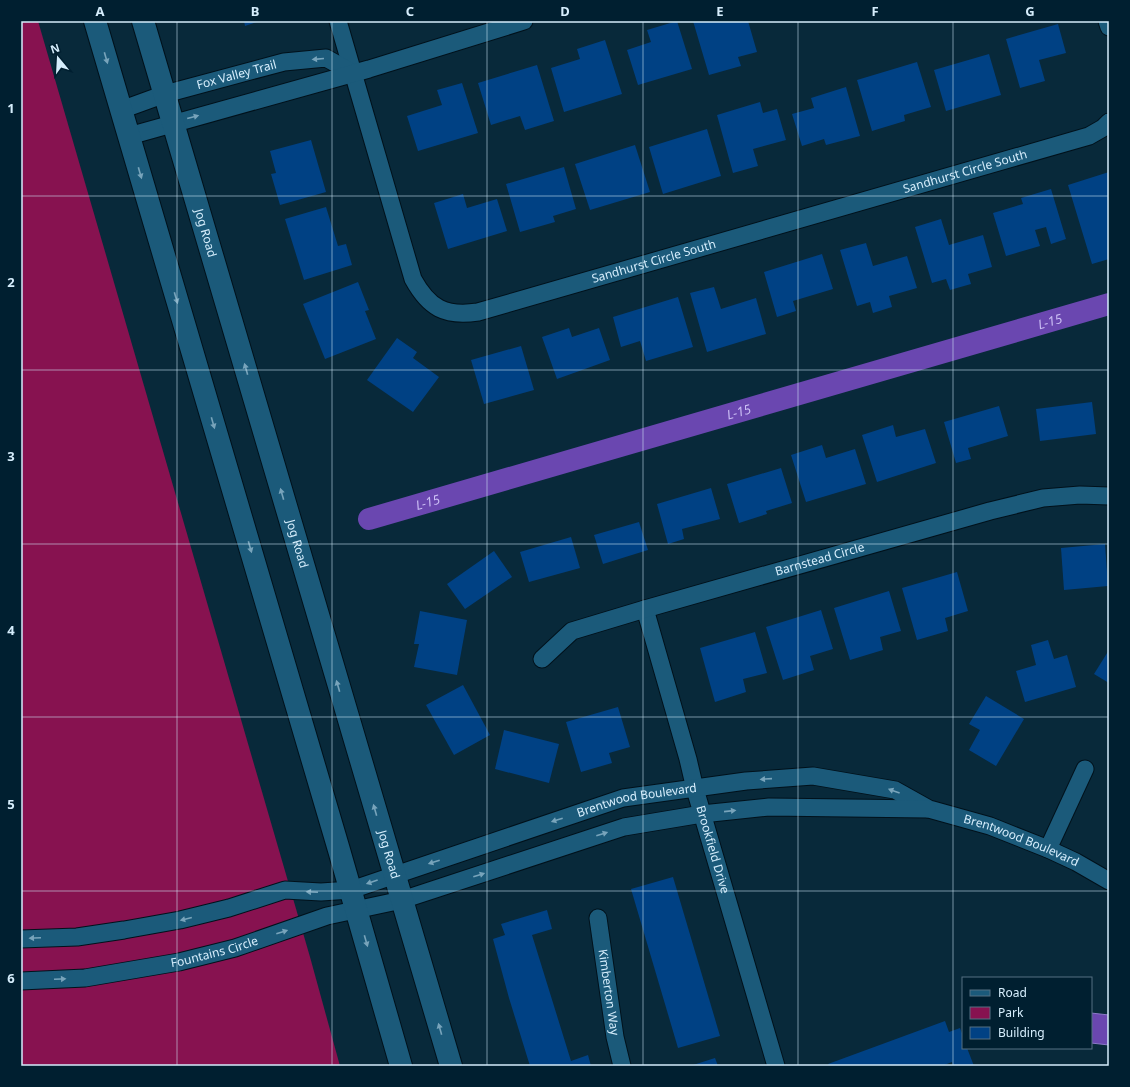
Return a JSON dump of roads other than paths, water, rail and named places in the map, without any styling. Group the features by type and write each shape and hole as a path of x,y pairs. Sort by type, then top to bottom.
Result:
{"main road":[{"path":"94,21 357,910 401,1066"},
{"name":"Jog Road","path":"143,21 451,1066"}],"street":[{"name":"Sandhurst Circle South","path":"338,21 413,279 421,293 432,305 447,312 463,314 478,312 1089,136 1103,128 1109,122"},
{"path":"128,136 353,73 524,21"},
{"path":"1107,21 1109,27"},
{"name":"Fox Valley Trail","path":"121,110 165,94 284,62 326,58 353,73"},
{"name":"Barnstead Circle","path":"542,659 572,631 645,609 975,515 1043,498 1080,495 1109,496"},
{"name":"Brookfield Drive","path":"645,609 688,759 702,814 776,1066"},
{"path":"1048,849 1085,769"},
{"name":"Brentwood Boulevard","path":"351,890 623,798 746,781 813,776 895,790 929,810"},
{"name":"Brentwood Boulevard","path":"402,900 624,826 702,814 769,807 929,810 990,826 1048,849 1076,862 1109,882"},
{"path":"21,939 77,936 124,930 180,920 229,908 285,890 321,892 351,890"},
{"name":"Fountains Circle","path":"21,981 85,978 179,962 235,948 327,916 402,900"},
{"name":"Kimberton Way","path":"598,918 615,1037 622,1066"}],"waterway":[{"name":"L-15","path":"369,519 1109,304"}]}
